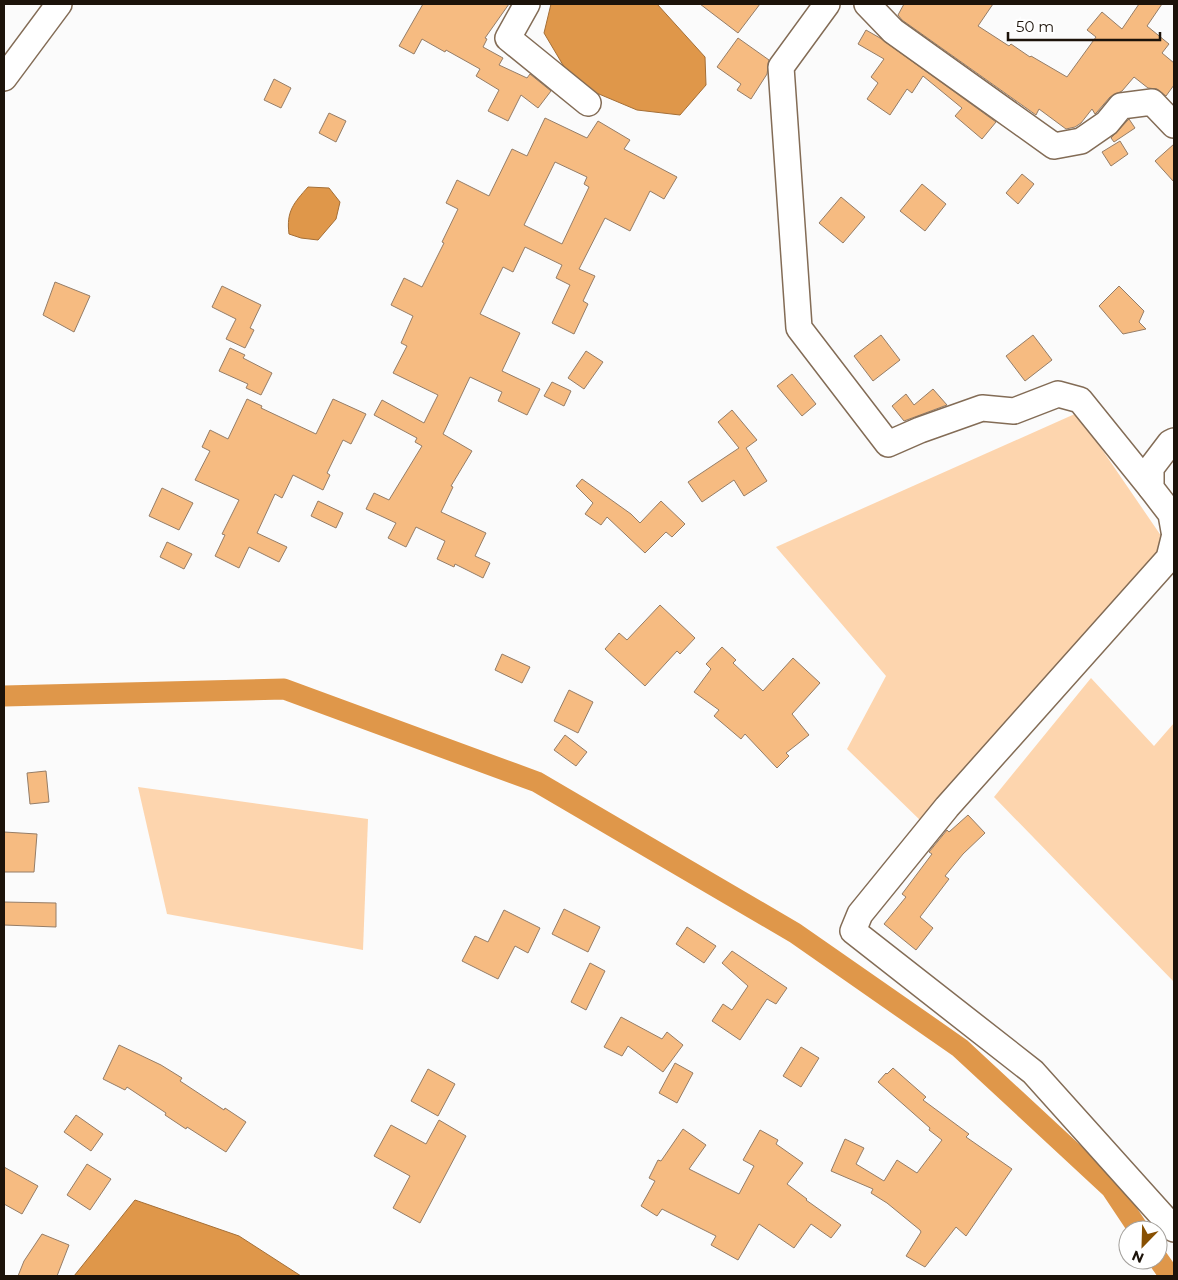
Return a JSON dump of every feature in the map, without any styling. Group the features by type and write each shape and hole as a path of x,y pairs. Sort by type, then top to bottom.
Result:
{"street":[{"path":"4,78 59,4"},
{"path":"527,4 508,38 588,103"},
{"path":"827,4 781,67 800,328 888,444 920,430 982,408 1014,411 1058,394 1080,400 1170,514 1174,530"},
{"path":"867,4 893,31 1054,146 1081,141 1106,123 1121,106 1152,102 1174,125"},
{"path":"1151,488 1150,468 1170,443 1174,441"},
{"path":"1174,538 1169,558 947,807 860,914 853,931 1033,1072 1174,1229"}],"shaded area":[{"path":"551,4 657,4 705,57 706,85 680,115 637,110 587,89 563,65 544,33"},
{"path":"308,187 329,188 340,202 336,219 318,240 289,234 288,226 292,208"},
{"path":"1077,413 1166,543 923,823 847,749 886,676 776,547"},
{"path":"1091,678 1154,746 1174,723 1174,982 994,797"},
{"path":"138,787 368,819 363,950 167,914"},
{"path":"135,1200 239,1236 301,1276 74,1276"}],"building":[{"path":"423,4 509,4 485,38 487,39 483,47 503,58 499,65 527,78 530,74 551,91 538,108 521,95 508,121 488,111 499,90 476,76 480,69 422,39 414,54 399,46"},
{"path":"700,4 760,4 738,33"},
{"path":"904,4 993,4 978,26 1009,46 1011,44 1030,57 1067,77 1096,37 1087,30 1102,12 1122,29 1139,4 1162,4 1147,26 1169,44 1162,53 1174,63 1174,85 1166,96 1157,89 1148,88 1134,77 1122,91 1110,97 1095,114 1092,109 1081,123 1066,129 1039,109 1036,115 902,20 898,15"},
{"path":"866,30 880,38 996,122 982,139 955,116 962,108 923,76 912,93 907,89 890,115 867,99 878,83 871,77 884,59 858,44"},
{"path":"738,38 769,60 767,74 751,99 737,90 741,84 717,67"},
{"path":"274,79 291,88 281,108 264,100"},
{"path":"329,113 346,121 336,142 319,133"},
{"path":"545,118 587,138 598,121 630,140 624,149 677,177 664,199 650,191 630,231 605,218 579,269 595,276 583,301 588,304 574,334 552,323 570,285 556,278 562,265 525,247 513,272 503,267 480,314 520,333 502,371 540,389 527,415 498,401 502,392 470,377 443,434 472,451 451,486 453,487 441,512 486,533 475,556 490,563 483,578 455,564 454,567 437,559 445,541 416,527 406,547 388,538 396,523 366,509 374,493 389,500 422,446 415,442 417,438 374,415 382,400 424,423 438,395 393,373 407,346 401,343 413,316 391,305 404,278 422,287 444,243 442,242 458,209 446,203 457,180 489,196 512,149 527,156","holes":["555,162 587,177 584,184 589,187 562,244 524,225"]},
{"path":"1129,119 1135,128 1114,142 1111,138"},
{"path":"1120,141 1128,154 1111,166 1102,152"},
{"path":"1174,144 1174,182 1155,161"},
{"path":"1022,174 1034,184 1018,204 1006,193"},
{"path":"922,184 946,204 925,231 900,211"},
{"path":"841,197 865,217 843,243 819,223"},
{"path":"55,282 90,296 74,332 43,315"},
{"path":"222,286 261,305 250,328 254,330 245,348 226,339 236,319 212,307"},
{"path":"1119,286 1144,311 1139,322 1146,329 1123,334 1099,306"},
{"path":"881,335 900,360 873,381 854,356"},
{"path":"1033,335 1052,360 1025,381 1006,356"},
{"path":"230,348 245,355 243,358 272,373 261,395 246,388 248,384 219,371"},
{"path":"586,351 603,362 584,389 568,378"},
{"path":"792,374 816,404 802,416 777,386"},
{"path":"552,382 571,391 564,406 544,396"},
{"path":"933,389 947,405 904,421 892,406 906,394 914,405"},
{"path":"247,399 262,406 261,408 316,434 333,399 366,414 351,444 343,440 327,473 330,475 323,490 293,475 282,498 275,494 257,533 287,547 279,562 249,547 239,568 215,556 225,535 222,534 239,500 195,480 210,451 202,447 210,430 228,439"},
{"path":"732,410 757,440 746,448 767,481 744,496 734,480 702,502 688,482 739,448 718,422"},
{"path":"582,479 631,514 640,523 661,501 685,524 672,537 666,532 645,553 607,517 601,525 585,514 593,503 576,486"},
{"path":"162,488 193,503 179,530 149,516"},
{"path":"318,501 343,513 336,528 311,516"},
{"path":"167,542 192,554 184,569 160,557"},
{"path":"660,605 695,638 680,654 677,651 645,686 605,649 619,633 627,640"},
{"path":"722,647 736,660 733,663 763,691 793,658 820,683 792,714 809,735 786,753 789,756 777,768 745,734 741,739 714,716 719,710 694,692 711,669 706,664"},
{"path":"502,654 530,667 522,683 495,670"},
{"path":"569,690 593,702 578,733 554,721"},
{"path":"565,735 587,752 576,766 554,750"},
{"path":"46,771 49,802 30,804 27,773"},
{"path":"968,815 985,833 963,854 945,876 949,879 920,917 933,928 916,950 884,924 906,897 902,894 932,854 929,852 947,830 949,832"},
{"path":"4,832 37,834 34,872 4,872"},
{"path":"4,902 56,903 56,927 4,925"},
{"path":"564,909 600,927 588,952 552,934"},
{"path":"504,910 540,928 528,953 515,946 498,979 462,961 475,936 488,942"},
{"path":"687,927 716,946 704,963 676,944"},
{"path":"732,951 787,988 776,1004 767,999 740,1040 712,1021 723,1004 732,1010 748,986 722,963"},
{"path":"590,963 605,971 586,1010 571,1002"},
{"path":"621,1017 662,1039 667,1032 683,1045 663,1072 628,1046 622,1056 604,1047"},
{"path":"119,1045 161,1065 182,1078 180,1081 246,1122 226,1152 187,1127 186,1129 127,1087 125,1090 103,1079"},
{"path":"801,1047 819,1058 801,1087 783,1076"},
{"path":"675,1063 693,1073 677,1103 659,1093"},
{"path":"893,1068 926,1097 923,1100 969,1134 966,1137 1012,1169 966,1236 956,1227 925,1267 906,1256 921,1232 920,1230 887,1203 871,1193 873,1189 831,1171 845,1139 864,1148 856,1164 884,1181 897,1160 917,1173 942,1140 878,1082"},
{"path":"428,1069 455,1084 438,1116 411,1101"},
{"path":"76,1115 103,1134 91,1151 64,1132"},
{"path":"439,1120 466,1136 420,1223 393,1208 410,1176 374,1156 391,1125 426,1144"},
{"path":"683,1129 706,1145 689,1169 739,1194 754,1166 743,1160 760,1130 778,1140 776,1144 803,1163 787,1184 841,1225 831,1238 811,1224 794,1248 759,1224 738,1260 711,1245 716,1236 662,1209 657,1216 641,1206 655,1181 649,1178 658,1160 661,1161"},
{"path":"87,1164 111,1179 90,1210 67,1195"},
{"path":"4,1167 38,1186 22,1214 4,1204"},
{"path":"42,1234 69,1245 57,1276 18,1276 24,1261"}],"waterway":[{"path":"4,696 284,689 537,782 795,933 960,1048 1111,1188 1132,1220"},
{"path":"1166,1270 1170,1276"}]}
